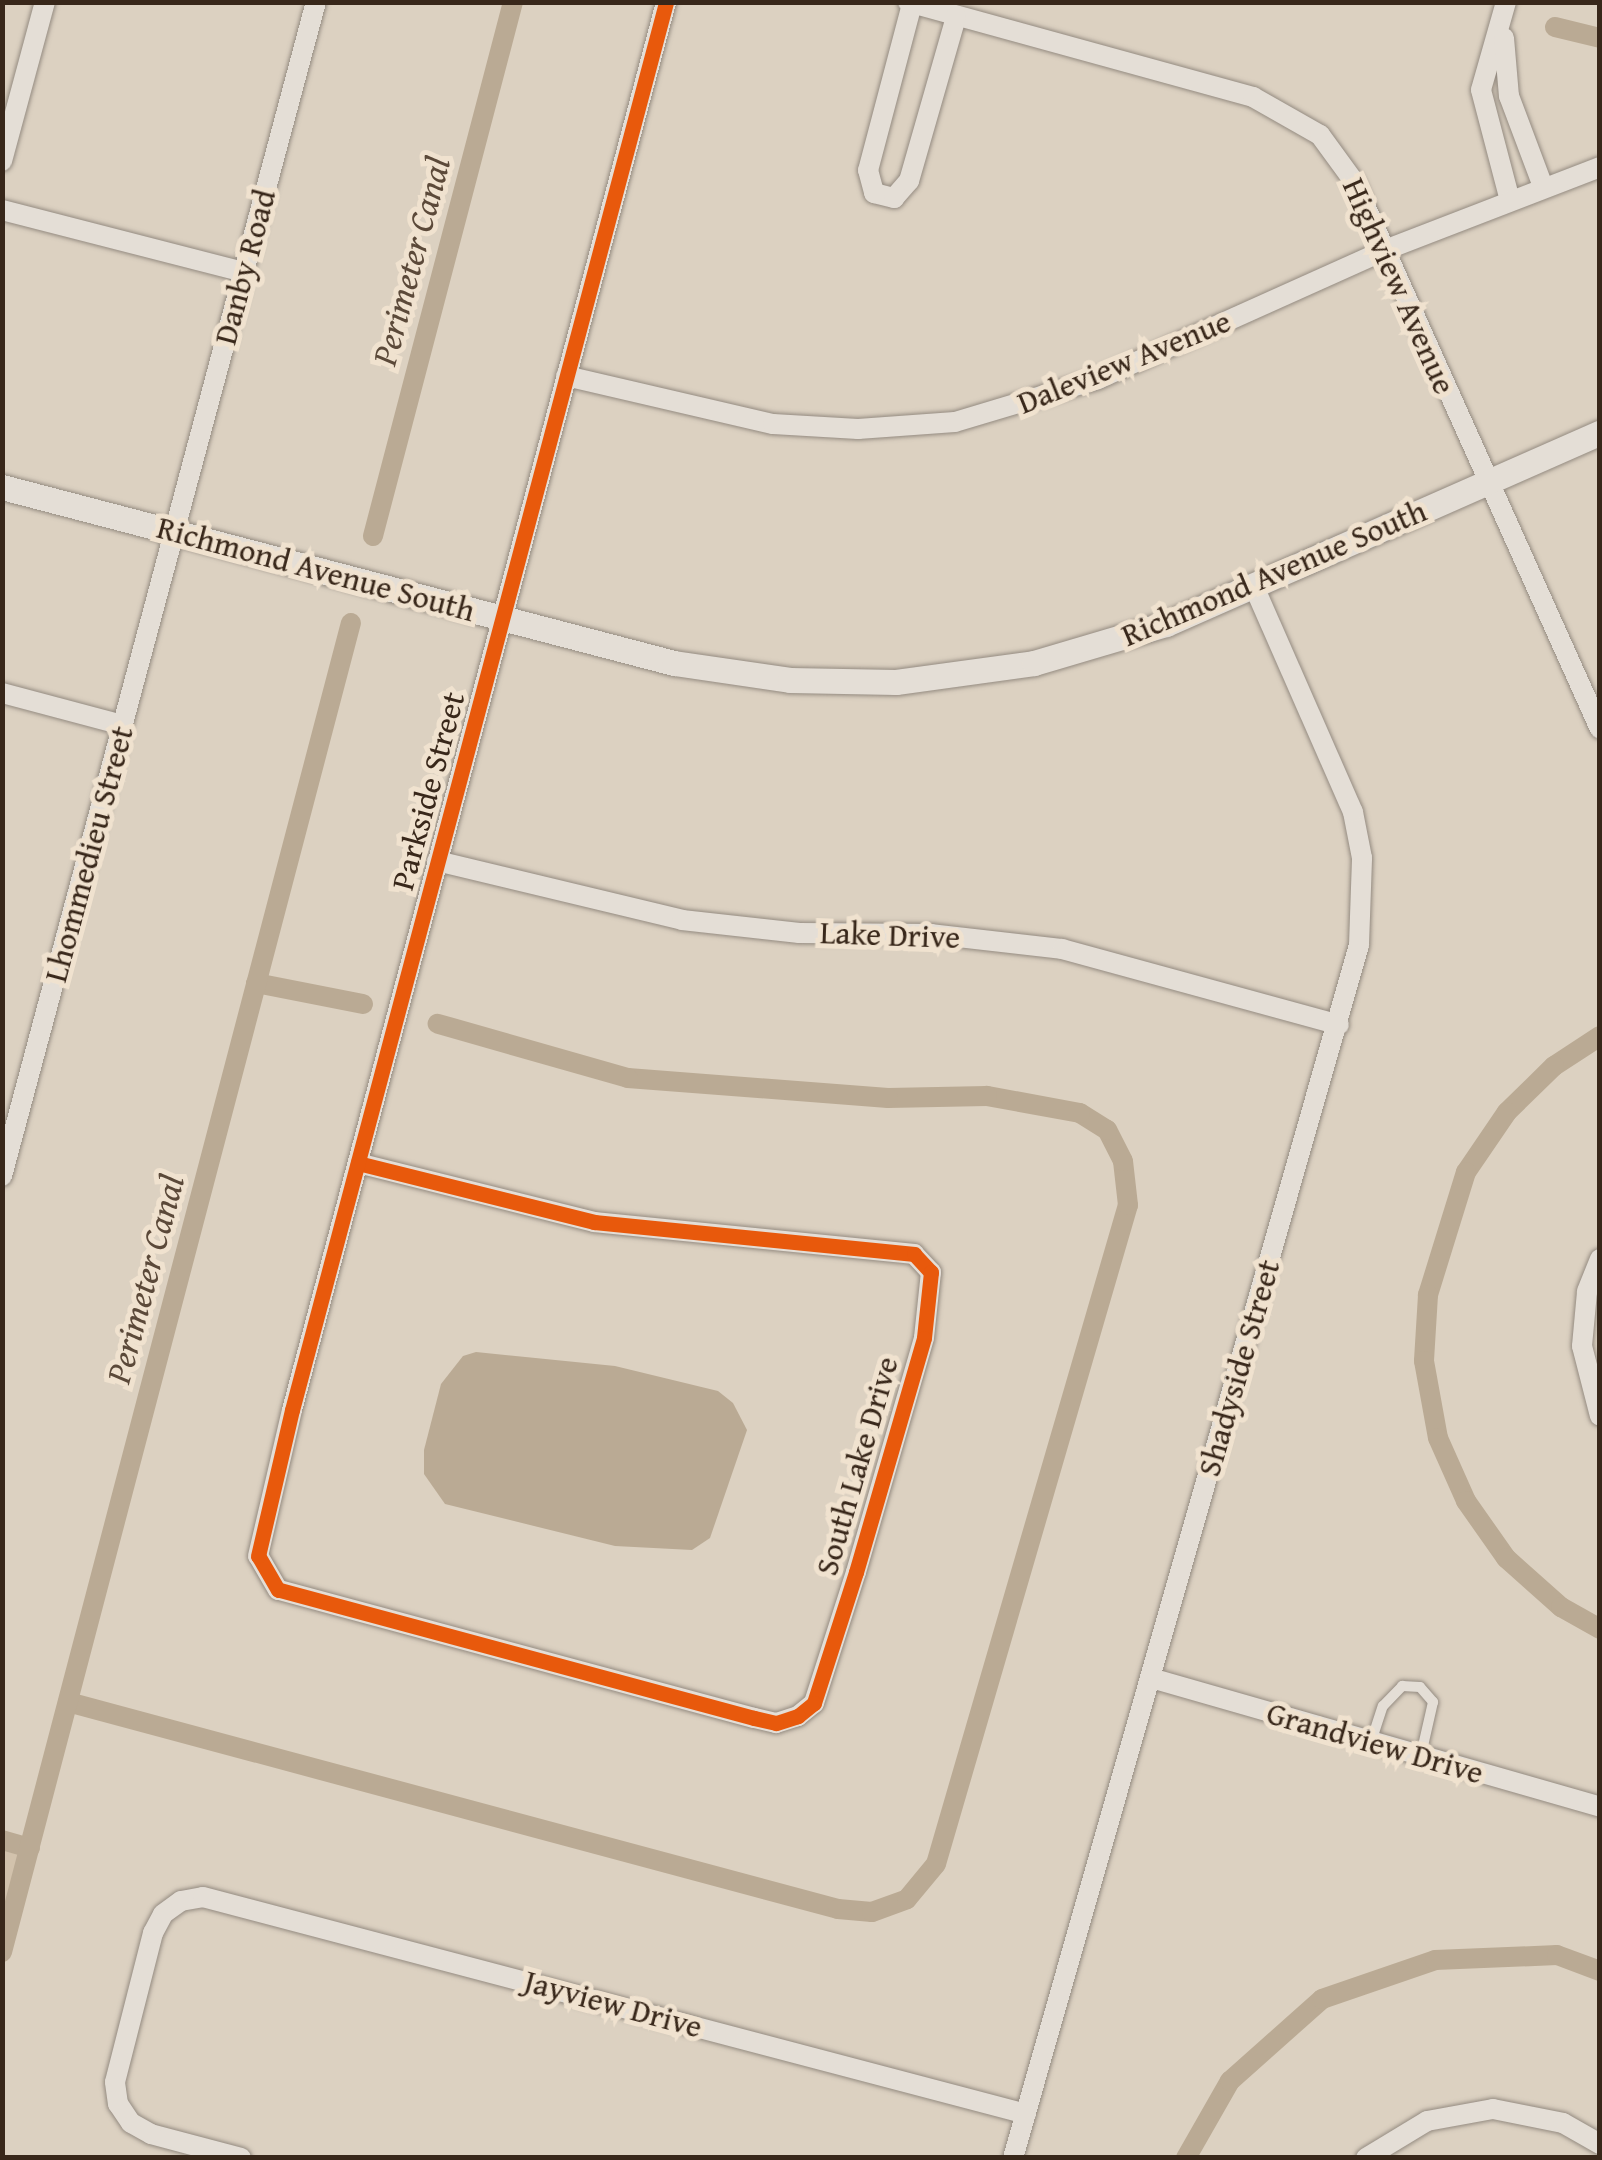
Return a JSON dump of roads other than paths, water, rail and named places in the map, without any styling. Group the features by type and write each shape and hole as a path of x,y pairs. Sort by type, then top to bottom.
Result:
{"street":[{"path":"2,162 45,2"},
{"name":"Danby Road","path":"174,531 316,2"},
{"name":"Parkside Street","path":"278,1590 258,1556 261,1536 666,2"},
{"path":"910,3 868,170 874,193 894,198 909,181 956,17"},
{"name":"Highview Avenue","path":"910,3 1253,97 1298,118 1336,152 1600,729"},
{"path":"1504,10 1510,96 1542,184"},
{"path":"1504,10 1481,90 1509,197"},
{"name":"Daleview Avenue","path":"566,376 774,424 858,429 955,422 1098,380 1509,197 1600,168"},
{"path":"2,210 244,272"},
{"name":"Richmond Avenue South","path":"2,486 719,672 878,682 1051,659 1166,624 1600,433"},
{"name":"Lhommedieu Street","path":"2,1176 174,531"},
{"name":"Shadyside Street","path":"1013,2158 1339,1025 1364,908 1359,836 1329,749 1254,586"},
{"path":"2,693 122,725"},
{"name":"Lake Drive","path":"437,861 682,920 1062,949 1339,1025"},
{"name":"South Lake Drive","path":"278,1590 754,1718 776,1722 798,1716 814,1703 933,1294 931,1272 914,1254 612,1225 358,1162"},
{"path":"1600,1259 1588,1292 1582,1346 1600,1416"},
{"name":"Grandview Drive","path":"1150,1678 1600,1807"},
{"name":"Jayview Drive","path":"240,2158 151,2134 131,2123 118,2104 115,2082 153,1933 164,1914 200,1898 1026,2114"},
{"path":"1366,2158 1428,2121 1493,2109 1563,2123 1600,2144"}],"lane":[{"path":"1371,1742 1383,1706 1402,1686 1420,1687 1433,1702 1421,1756"}],"waterway":[{"name":"Perimeter Canal","path":"373,536 513,2"},
{"name":"Perimeter Canal","path":"1555,27 1600,38"},
{"name":"Perimeter Canal","path":"2,1952 351,623"},
{"path":"256,983 363,1004"},
{"path":"68,1702 838,1909 872,1912 907,1899 936,1864 1128,1205 1123,1161 1107,1130 1080,1113 987,1096 888,1098 628,1078 438,1024"},
{"path":"1600,1036 1554,1066 1507,1112 1466,1172 1428,1295 1424,1361 1438,1438 1466,1501 1506,1558 1561,1607 1600,1629"},
{"path":"2,1840 30,1848"},
{"path":"1186,2158 1230,2081 1322,1999 1435,1960 1557,1955 1600,1971"}]}
